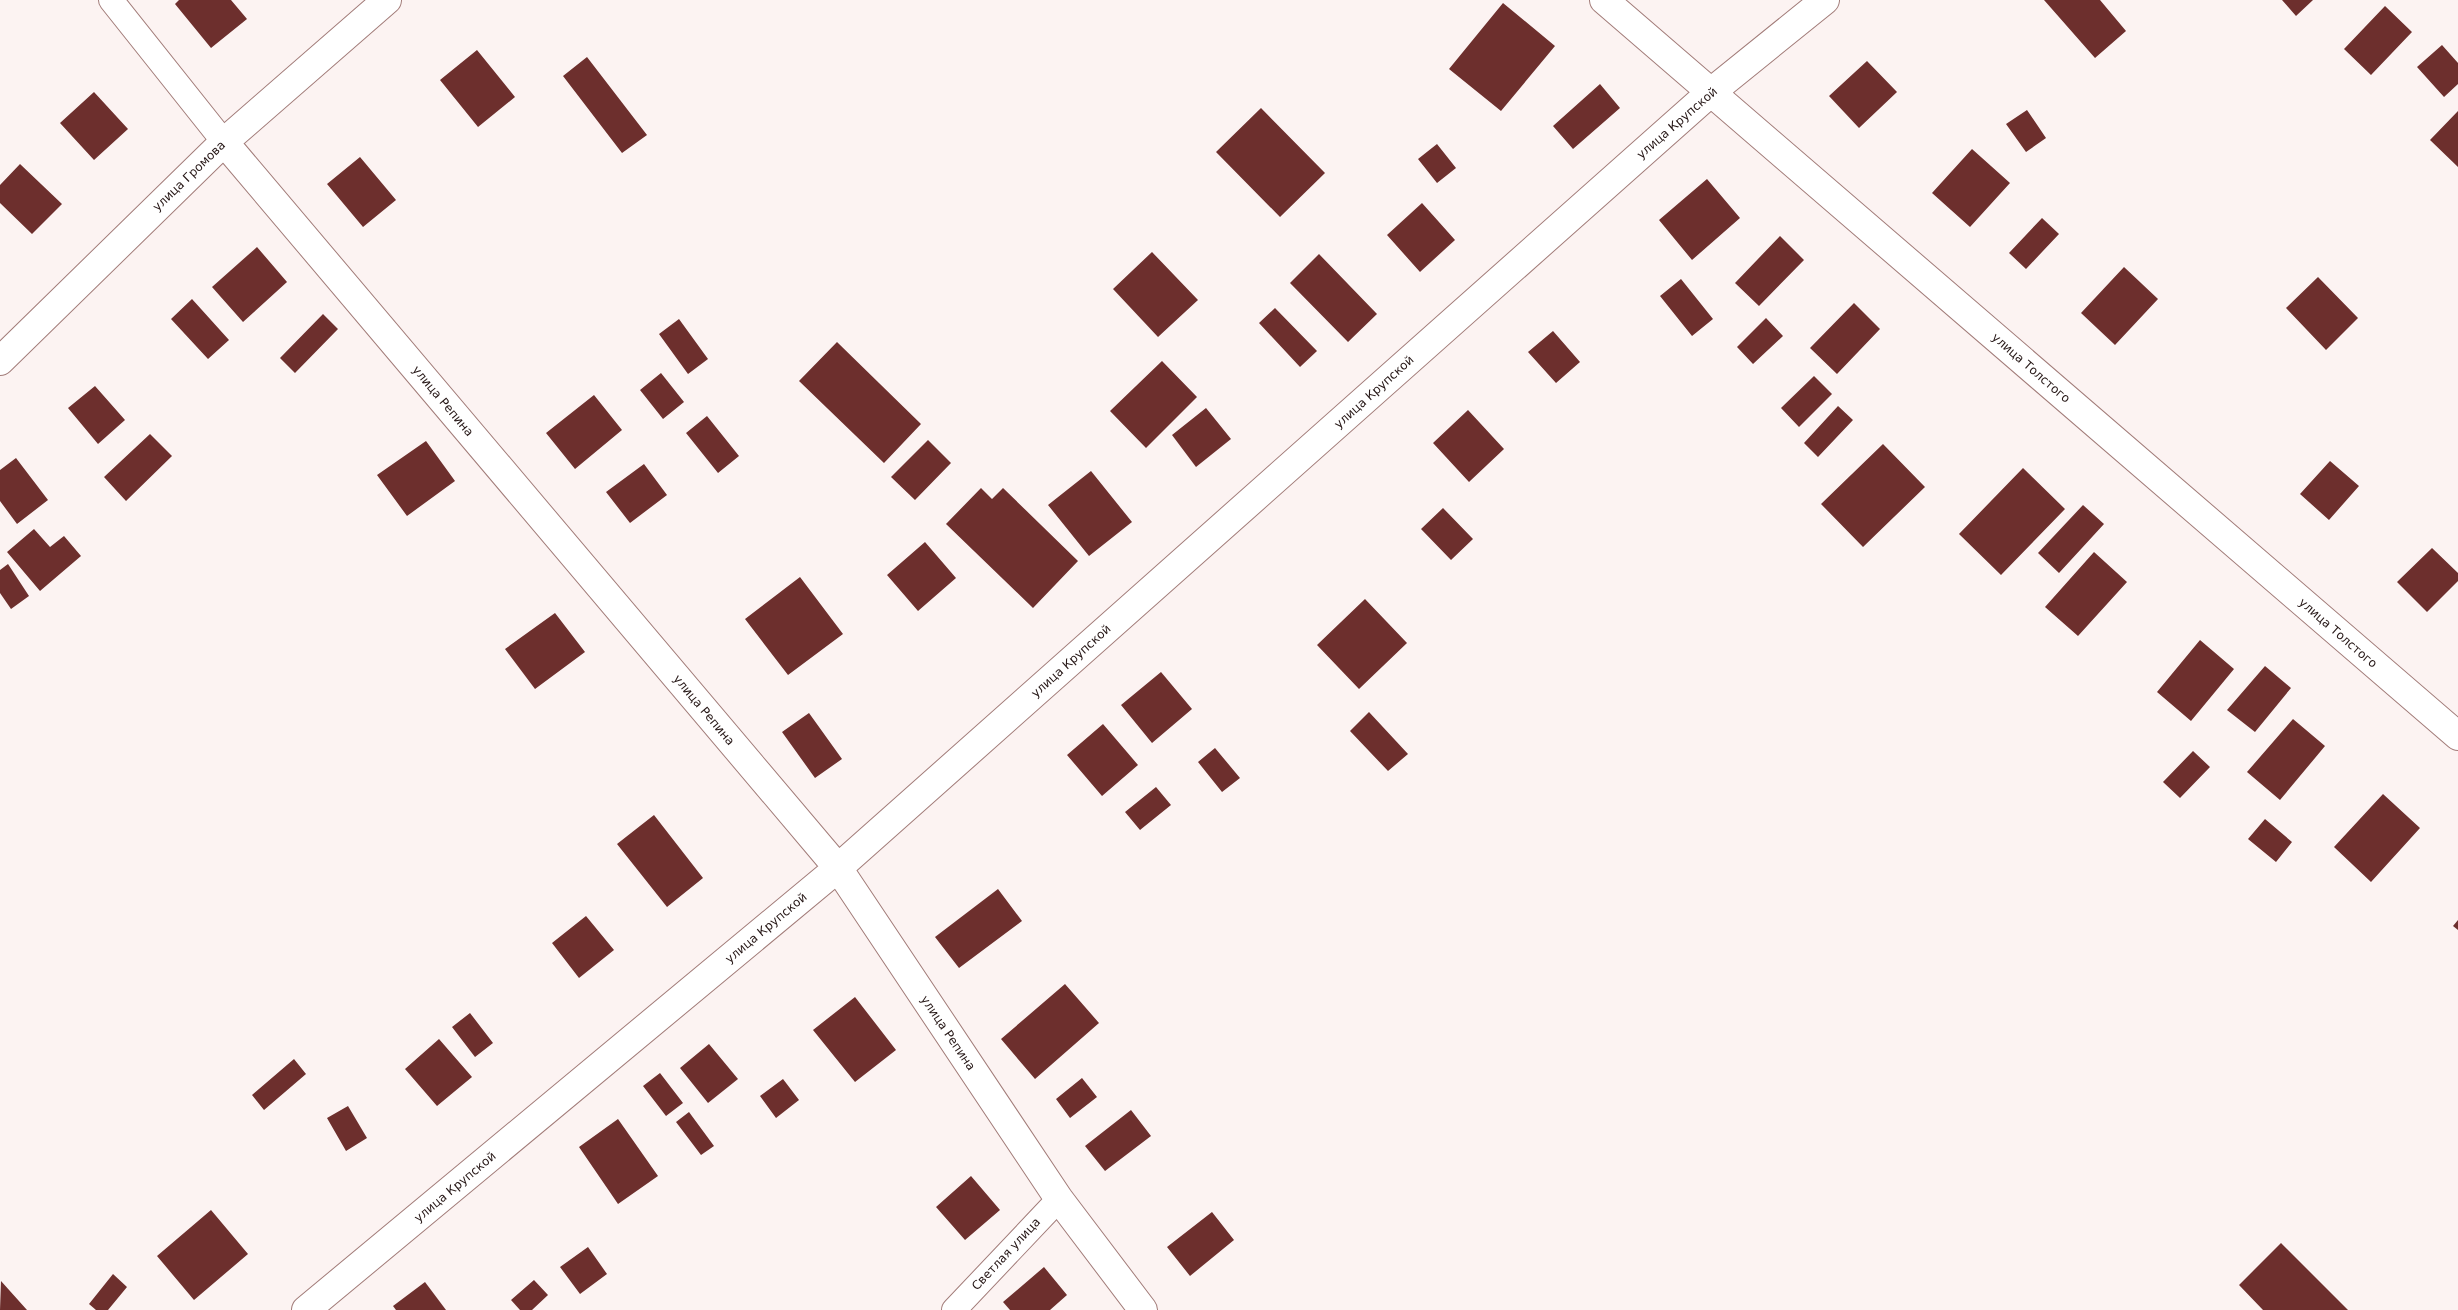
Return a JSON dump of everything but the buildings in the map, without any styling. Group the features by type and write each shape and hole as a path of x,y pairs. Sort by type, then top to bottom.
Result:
{"street":[{"name":"улица Громова","path":"0,361 224,142 387,0"},
{"name":"улица Толстого","path":"1604,0 2458,736"},
{"name":"улица Крупской","path":"306,1310 838,868 1710,93 1825,0"},
{"name":"улица Репина","path":"224,142 838,868 1059,1199 1143,1310"}],"lane":[{"path":"111,0 224,142"},
{"name":"Светлая улица","path":"954,1310 1059,1199"}]}
